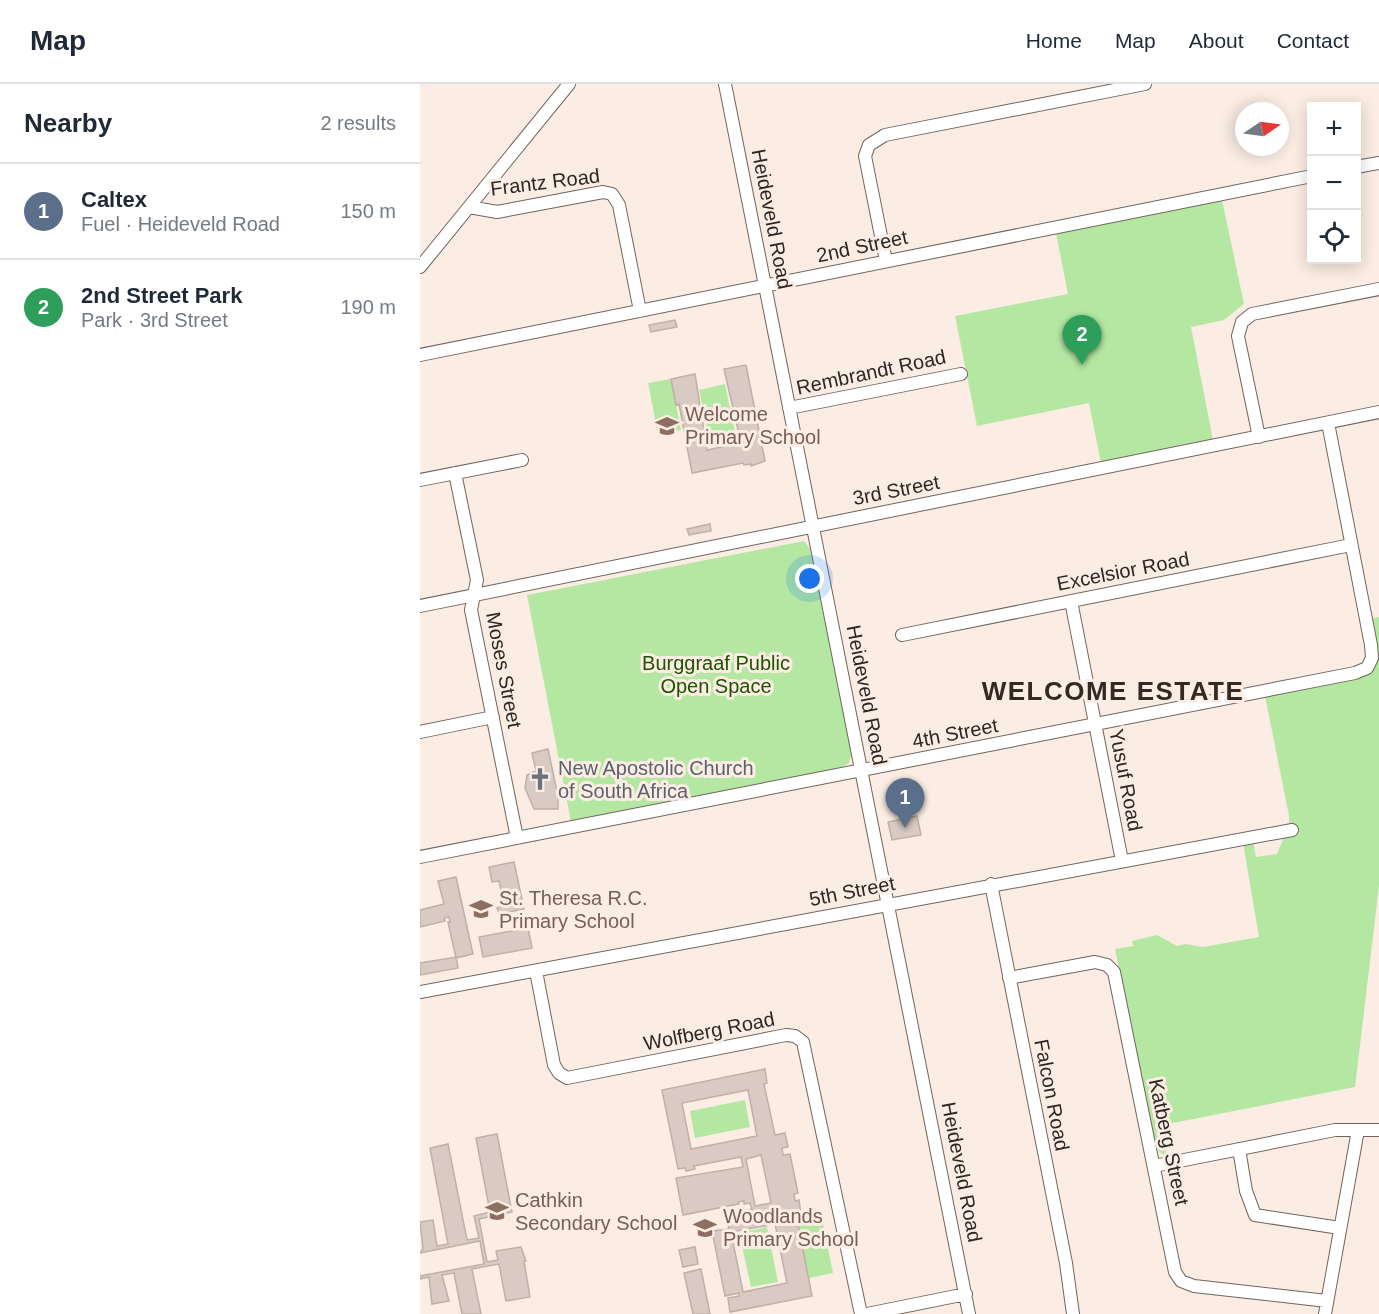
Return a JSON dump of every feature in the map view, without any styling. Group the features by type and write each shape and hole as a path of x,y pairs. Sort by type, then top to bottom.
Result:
{"street":[{"path":"420,267 569,84"},
{"name":"Heideveld Road","path":"725,84 969,1314"},
{"path":"886,261 865,156 872,141 885,135 1084,90 1145,84"},
{"path":"1361,166 1379,163"},
{"name":"2nd Street","path":"420,355 1307,177"},
{"name":"Frantz Road","path":"469,207 497,212 603,192 612,194 619,205 640,311"},
{"path":"1259,437 1238,336 1244,318 1256,313 1379,289"},
{"name":"Rembrandt Road","path":"789,408 961,374"},
{"name":"3rd Street","path":"420,606 1379,412"},
{"path":"1328,423 1351,545"},
{"path":"420,480 522,460"},
{"name":"Moses Street","path":"455,473 477,580 471,610 517,838"},
{"name":"Excelsior Road","path":"902,635 1351,545"},
{"name":"4th Street","path":"420,857 1355,673 1367,668 1370,663 1371,645 1351,545"},
{"name":"Yusuf Road","path":"1071,601 1122,861"},
{"path":"420,732 493,717"},
{"name":"5th Street","path":"420,992 991,884 1292,830"},
{"name":"Falcon Road","path":"991,884 1066,1263 1073,1314"},
{"name":"Katberg Street","path":"1009,978 1095,962 1111,968 1176,1272 1181,1281 1194,1286 1326,1308"},
{"name":"Wolfberg Road","path":"536,971 554,1065 559,1073 567,1078 786,1035 795,1036 803,1042 861,1314"},
{"path":"1154,1166 1335,1130 1379,1130"},
{"path":"1326,1308 1358,1130"},
{"path":"1239,1149 1246,1191 1255,1215 1340,1228"},
{"path":"867,1314 966,1294"}],"green space":[{"path":"1222,200 1244,304 1224,320 1191,327 1213,440 1101,463 1089,403 977,426 955,316 1068,294 1056,233"},
{"path":"671,379 681,430 658,434 648,383"},
{"path":"725,384 737,442 711,447 699,390"},
{"name":"Burggraaf Public Open Space","path":"804,541 810,549 852,753 849,763 841,768 571,822 527,595"},
{"path":"1379,617 1379,886 1355,1087 1163,1125 1167,1158 1155,1148 1115,949 1133,946 1132,941 1157,935 1177,946 1186,944 1203,947 1259,937 1243,843 1253,841 1256,857 1277,854 1289,825 1265,696 1361,677 1372,670 1371,619"},
{"path":"745,1100 750,1127 695,1138 690,1111"},
{"path":"821,1214 833,1273 809,1278 797,1219"},
{"path":"767,1227 778,1282 751,1287 739,1233"}],"building":[{"path":"675,320 677,327 651,332 649,325"},
{"path":"746,365 765,461 751,466 751,464 744,465 743,463 692,473 679,404 676,405 671,379 695,374 707,450 741,443 724,369"},
{"path":"710,524 711,531 689,535 687,529"},
{"name":"New Apostolic Church of South Africa","path":"548,749 558,796 558,809 534,809 525,788 527,775 536,771 532,753"},
{"path":"917,816 921,835 892,840 888,822"},
{"path":"514,862 524,909 499,914 497,908 504,906 499,881 492,882 489,867"},
{"path":"456,877 473,954 456,958 448,922 450,922 449,917 444,918 445,921 420,927 420,910 444,904 438,881"},
{"path":"528,928 532,948 483,957 479,937"},
{"path":"456,957 458,968 420,975 420,963"},
{"path":"765,1069 767,1083 764,1084 775,1135 785,1133 788,1147 782,1148 783,1155 790,1154 798,1193 794,1194 795,1201 799,1200 801,1214 801,1218 797,1219 812,1296 730,1312 728,1298 739,1296 739,1293 725,1296 712,1231 729,1229 727,1219 730,1218 730,1214 752,1209 750,1203 738,1202 739,1204 683,1215 676,1178 743,1167 741,1157 694,1166 695,1169 686,1171 685,1168 678,1169 662,1090","holes":["748,1090 757,1136 691,1149 682,1103","761,1155 771,1203 755,1206 746,1159","775,1224 787,1283 743,1292 731,1232"]},
{"path":"497,1134 512,1212 479,1219 487,1262 498,1260 496,1251 521,1247 526,1261 524,1261 530,1297 506,1301 499,1264 472,1269 481,1314 462,1314 454,1273 442,1275 449,1301 432,1304 429,1277 420,1279 420,1276 484,1264 480,1241 420,1253 423,1249 420,1222 433,1220 437,1246 448,1244 430,1148 448,1144 467,1240 479,1238 474,1216 490,1212 476,1138"},
{"path":"695,1247 698,1264 683,1267 679,1250"},
{"path":"701,1269 710,1314 693,1314 684,1273"}],"place":[{"name":"2nd Street Park","path":"1082,365"},
{"name":"Welcome Primary School","path":"667,426"},
{"name":"New Apostolic Church of South Africa","path":"540,779"},
{"name":"Caltex","path":"905,828"},
{"name":"St. Theresa R.C. Primary School","path":"481,909"},
{"name":"Cathkin Secondary School","path":"497,1211"},
{"name":"Woodlands Primary School","path":"705,1228"}],"district":[{"name":"WELCOME ESTATE","path":"1113,691"}]}
